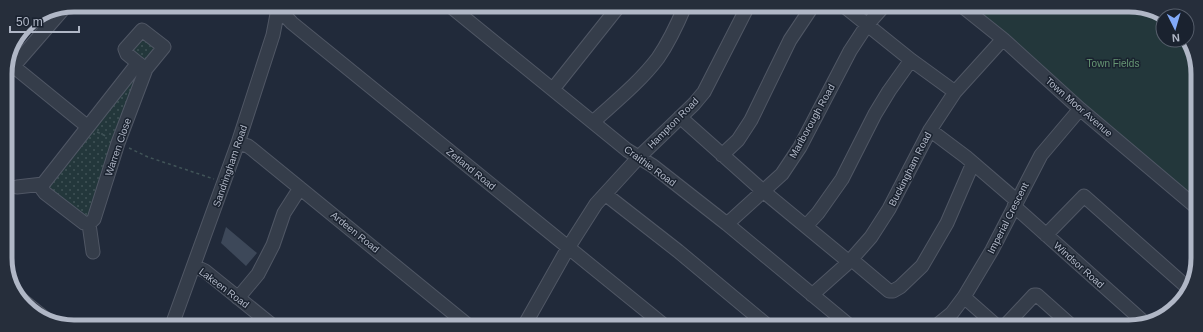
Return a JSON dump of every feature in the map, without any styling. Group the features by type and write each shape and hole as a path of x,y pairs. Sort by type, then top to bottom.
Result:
{"street":[{"name":"Sandringham Road","path":"174,320 238,143 273,34 277,12"},
{"name":"Zetland Road","path":"282,12 292,23 658,320"},
{"name":"Craithie Road","path":"458,12 554,89 627,150 653,166 727,224 843,320"},
{"path":"554,89 611,12"},
{"path":"593,122 657,60 674,32 682,12"},
{"name":"Hampton Road","path":"527,320 568,248 596,204 639,157 694,104 704,92 745,12"},
{"path":"722,155 738,140 751,120 790,40 808,12"},
{"path":"851,12 911,60 955,92"},
{"name":"Marlborough Road","path":"727,224 782,174 800,147 850,51 879,12"},
{"name":"Town Moor Avenue","path":"969,12 1003,39 1080,109 1191,202"},
{"path":"12,67 59,14"},
{"name":"Buckingham Road","path":"812,295 850,261 871,237 889,209 930,130 955,92 1003,39"},
{"path":"806,226 818,213 842,179 875,114 911,60"},
{"name":"Warren Close","path":"42,184 88,127 142,66 94,219 89,224"},
{"path":"12,73 88,127"},
{"name":"Imperial Crescent","path":"943,320 952,312 964,297 992,250 1041,155 1080,109"},
{"path":"680,118 806,226 889,291 894,291 900,287 922,266 947,223 973,163"},
{"name":"Windsor Road","path":"930,130 973,163 1046,235 1141,319"},
{"name":"Ardeen Road","path":"238,143 252,149 462,320"},
{"path":"17,187 42,184 42,189 45,193 84,223 89,224 93,252"},
{"path":"238,298 258,274 273,245 284,213 300,188"},
{"path":"605,194 761,320"},
{"path":"1046,235 1084,196 1185,285"},
{"name":"Lakeen Road","path":"194,266 205,271 266,320"},
{"path":"1011,320 1034,295 1037,295 1065,320"},
{"path":"964,297 990,320"}],"path":[{"path":"88,127 148,157 224,182"}],"green space":[{"name":"Town Fields","path":"969,12 1129,12 1145,14 1155,18 1155,48 1186,48 1190,62 1191,194 1080,109"},
{"path":"141,37 157,46 147,63 131,49"},
{"path":"136,75 138,76 91,217 84,217 48,187"}],"building":[{"path":"226,227 257,253 246,266 221,243"}]}
